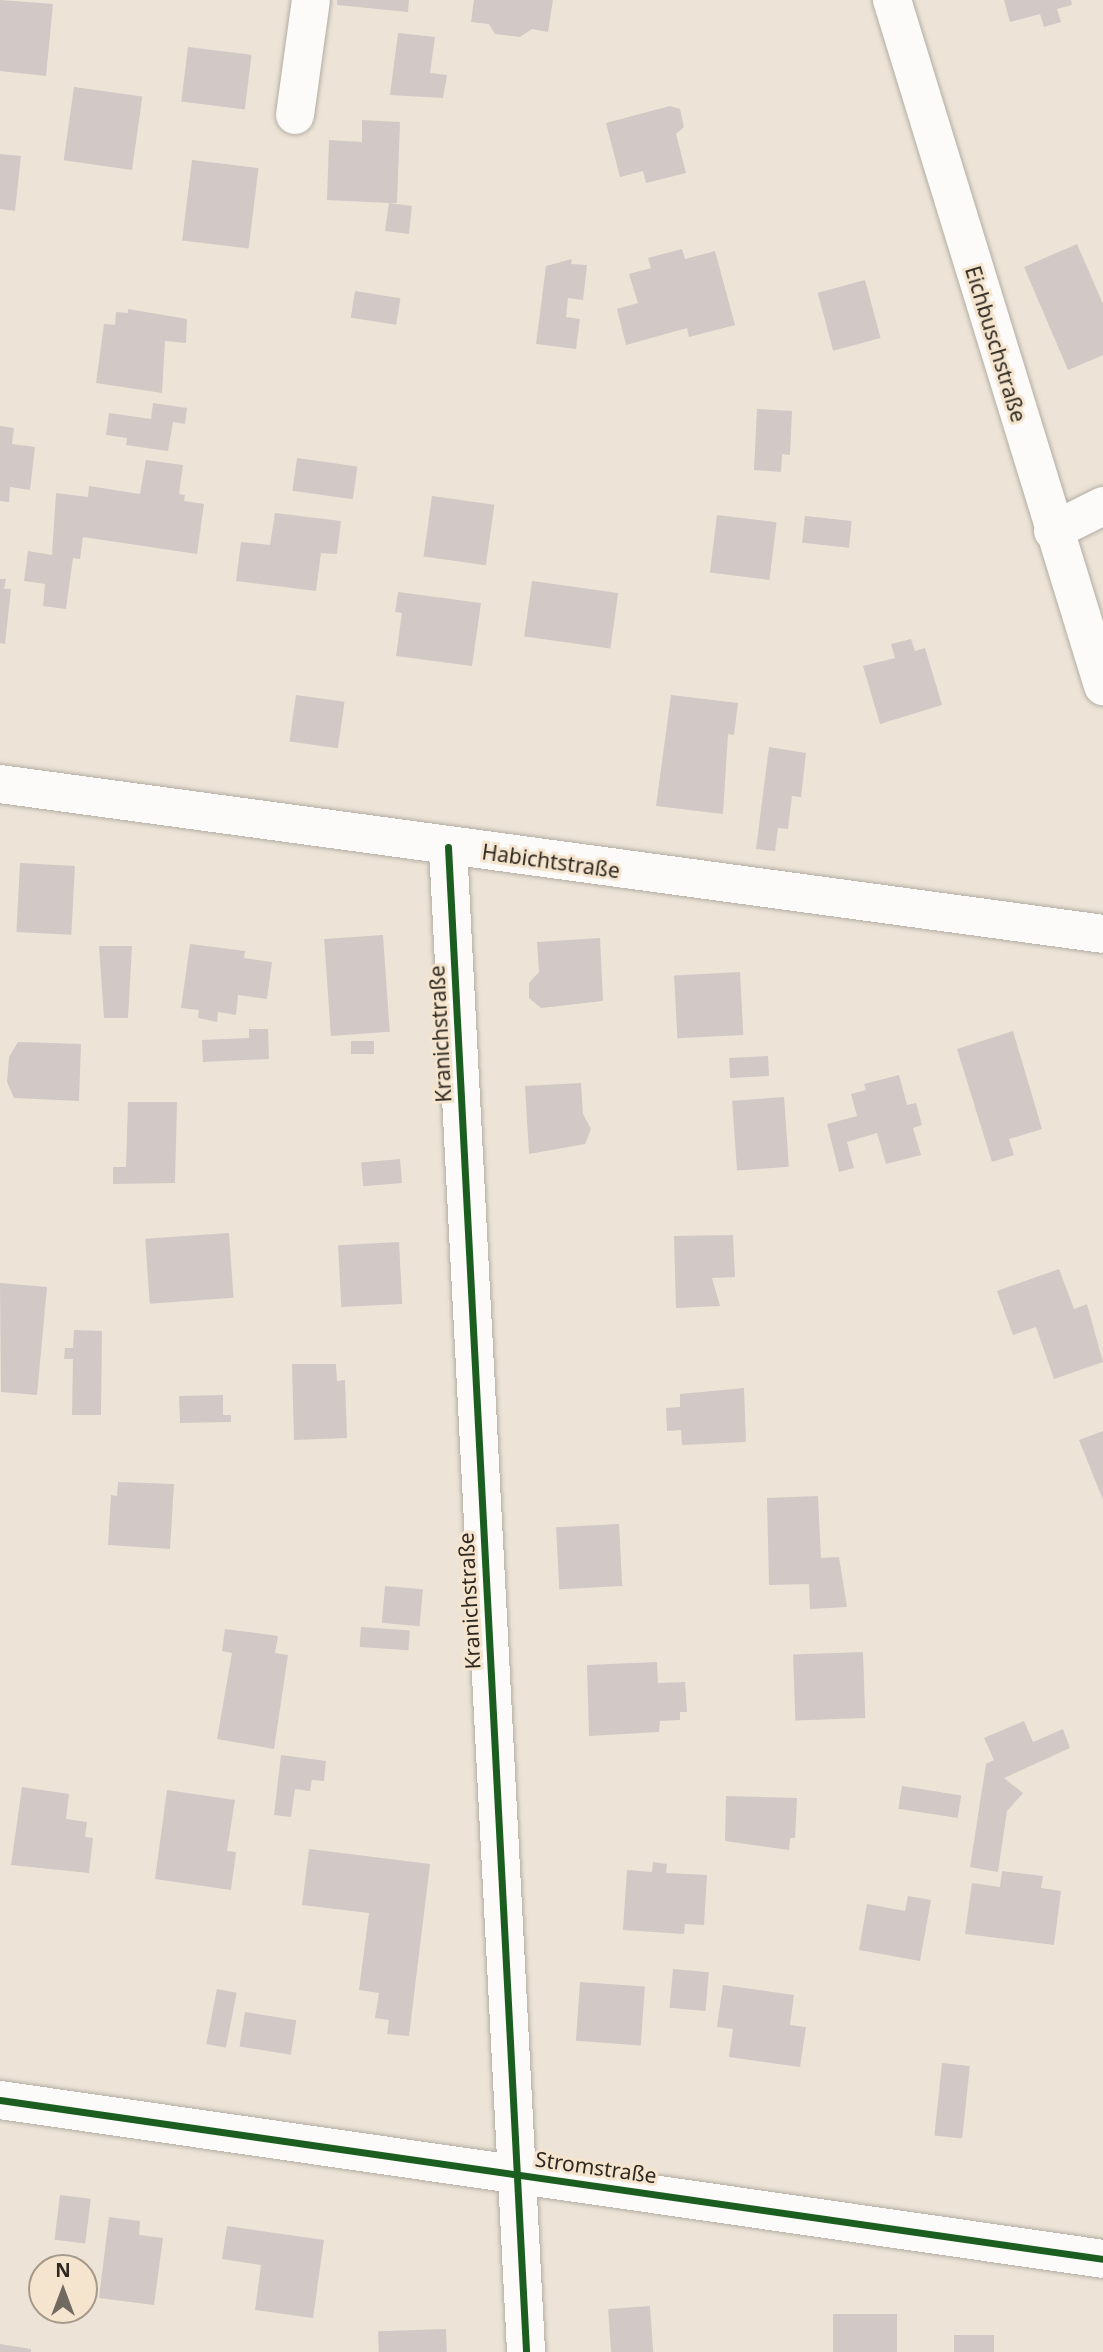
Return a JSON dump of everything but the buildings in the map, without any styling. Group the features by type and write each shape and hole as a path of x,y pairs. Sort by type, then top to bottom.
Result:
{"street":[{"path":"295,115 311,0"},
{"name":"Eichbuschstraße","path":"892,0 1052,531 1103,687"},
{"path":"1052,531 1103,506"},
{"name":"Habichtstraße","path":"0,783 449,848 1103,934"},
{"name":"Kranichstraße","path":"449,848 526,2352"},
{"name":"Stromstraße","path":"0,2100 1103,2259"}],"cycle path":[{"path":"448,847 526,2352"},
{"path":"0,2100 1103,2259"}]}
